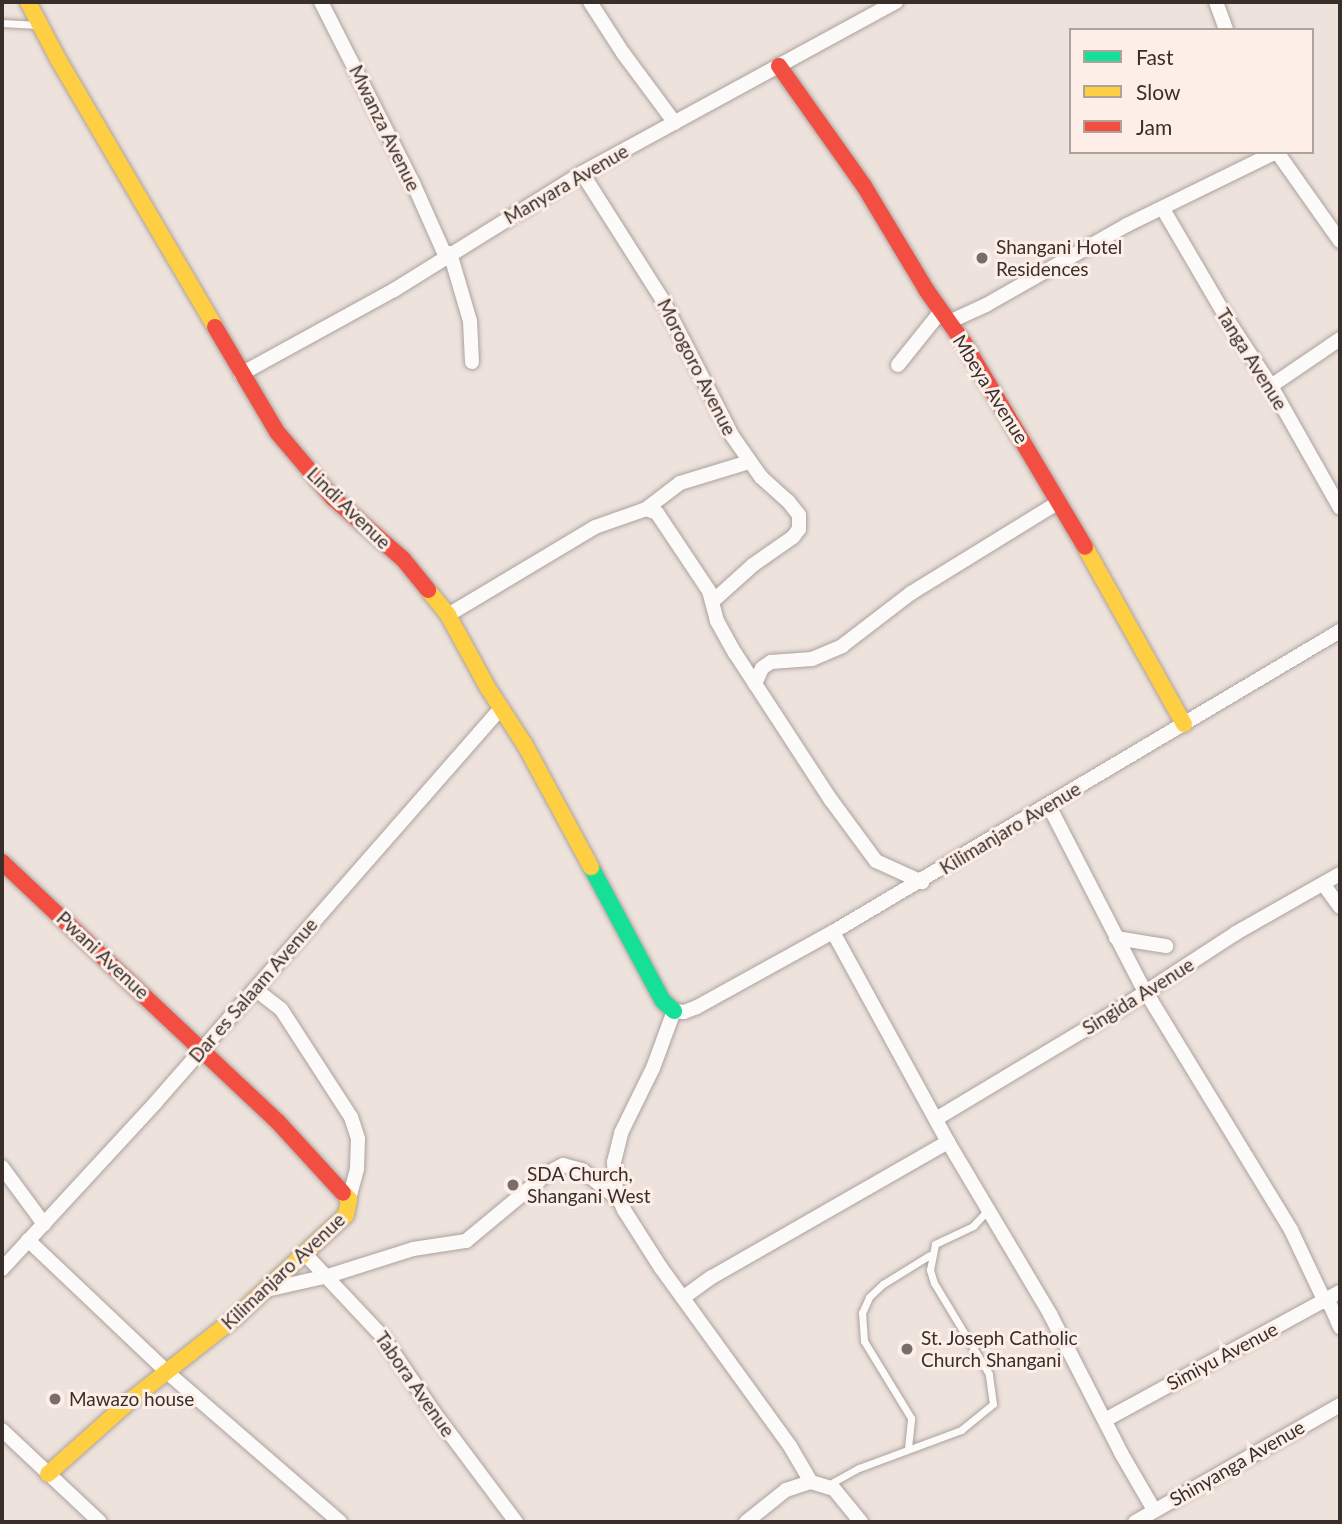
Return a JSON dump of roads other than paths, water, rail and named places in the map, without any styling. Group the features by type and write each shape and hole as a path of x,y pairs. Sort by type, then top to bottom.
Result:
{"street":[{"name":"Lindi Avenue","path":"28,2 277,432 317,481 403,559 449,615 525,745 663,1001 674,1011"},
{"name":"Mwanza Avenue","path":"321,2 448,254 470,321 472,362"},
{"path":"590,2 623,53 675,123"},
{"name":"Manyara Avenue","path":"242,374 394,290 582,173 896,2"},
{"path":"1216,2 1225,28"},
{"name":"Mbeya Avenue","path":"779,66 864,186 927,292 945,316 1059,502 1184,724"},
{"path":"898,365 945,316 986,305 1100,240 1272,154"},
{"path":"1277,154 1340,241"},
{"name":"Morogoro Avenue","path":"582,173 663,299 719,416 749,462 796,509 799,529 793,537 753,565 713,601"},
{"name":"Tanga Avenue","path":"1164,209 1229,322 1271,386 1340,508"},
{"path":"1271,386 1340,339"},
{"path":"449,615 485,596 576,537 646,509 680,483 749,462"},
{"path":"755,684 761,668 771,662 812,659 842,646 911,593 1059,502"},
{"path":"646,509 657,513 663,519 713,601 719,627 813,776 876,861 922,882"},
{"name":"Kilimanjaro Avenue","path":"674,1011 684,1012 697,1007 922,882 968,851 1049,806 1340,631"},
{"name":"Dar es Salaam Avenue","path":"2,1269 202,1049 501,708"},
{"path":"1049,806 1146,991 1331,1298 1340,1327"},
{"name":"Pwani Avenue","path":"2,862 202,1049"},
{"name":"Singida Avenue","path":"936,1119 1237,933 1340,874"},
{"path":"1324,884 1340,907"},
{"path":"833,932 948,1142 1050,1314 1154,1510"},
{"path":"1116,938 1166,946"},
{"path":"255,989 281,1009 351,1116 358,1139 357,1169 349,1199"},
{"path":"619,1199 614,1168 621,1133 653,1068 674,1011"},
{"name":"Kilimanjaro Avenue","path":"48,1474 103,1423 235,1318 346,1215 349,1199 278,1122 202,1049"},
{"path":"684,1297 712,1277 948,1142"},
{"path":"265,1291 328,1276 413,1250 466,1241 548,1173 563,1165 582,1170 619,1199 661,1268 684,1297 811,1482"},
{"path":"2,1167 44,1224"},
{"path":"28,1240 167,1372 340,1522"},
{"name":"Tabora Avenue","path":"305,1254 387,1342 509,1520"},
{"name":"Simiyu Avenue","path":"1105,1420 1128,1405 1331,1298"},
{"name":"Shinyanga Avenue","path":"1135,1522 1228,1472 1340,1405"},
{"path":"2,1430 100,1522"},
{"path":"746,1522 786,1490 811,1482 828,1485 860,1522"}],"lane":[{"path":"2,23 39,24"},
{"path":"828,1485 848,1473 908,1448 961,1430 993,1404 989,1374 933,1283 930,1255 935,1244 973,1226 988,1210"},
{"path":"908,1448 911,1418 864,1341 862,1313 869,1297 883,1284 930,1255"}],"place":[{"name":"Shangani Hotel Residences","path":"982,258"},
{"name":"SDA Church, Shangani West","path":"513,1185"},
{"name":"St. Joseph Catholic Church Shangani","path":"907,1349"},
{"name":"Mawazo house","path":"55,1399"}]}
